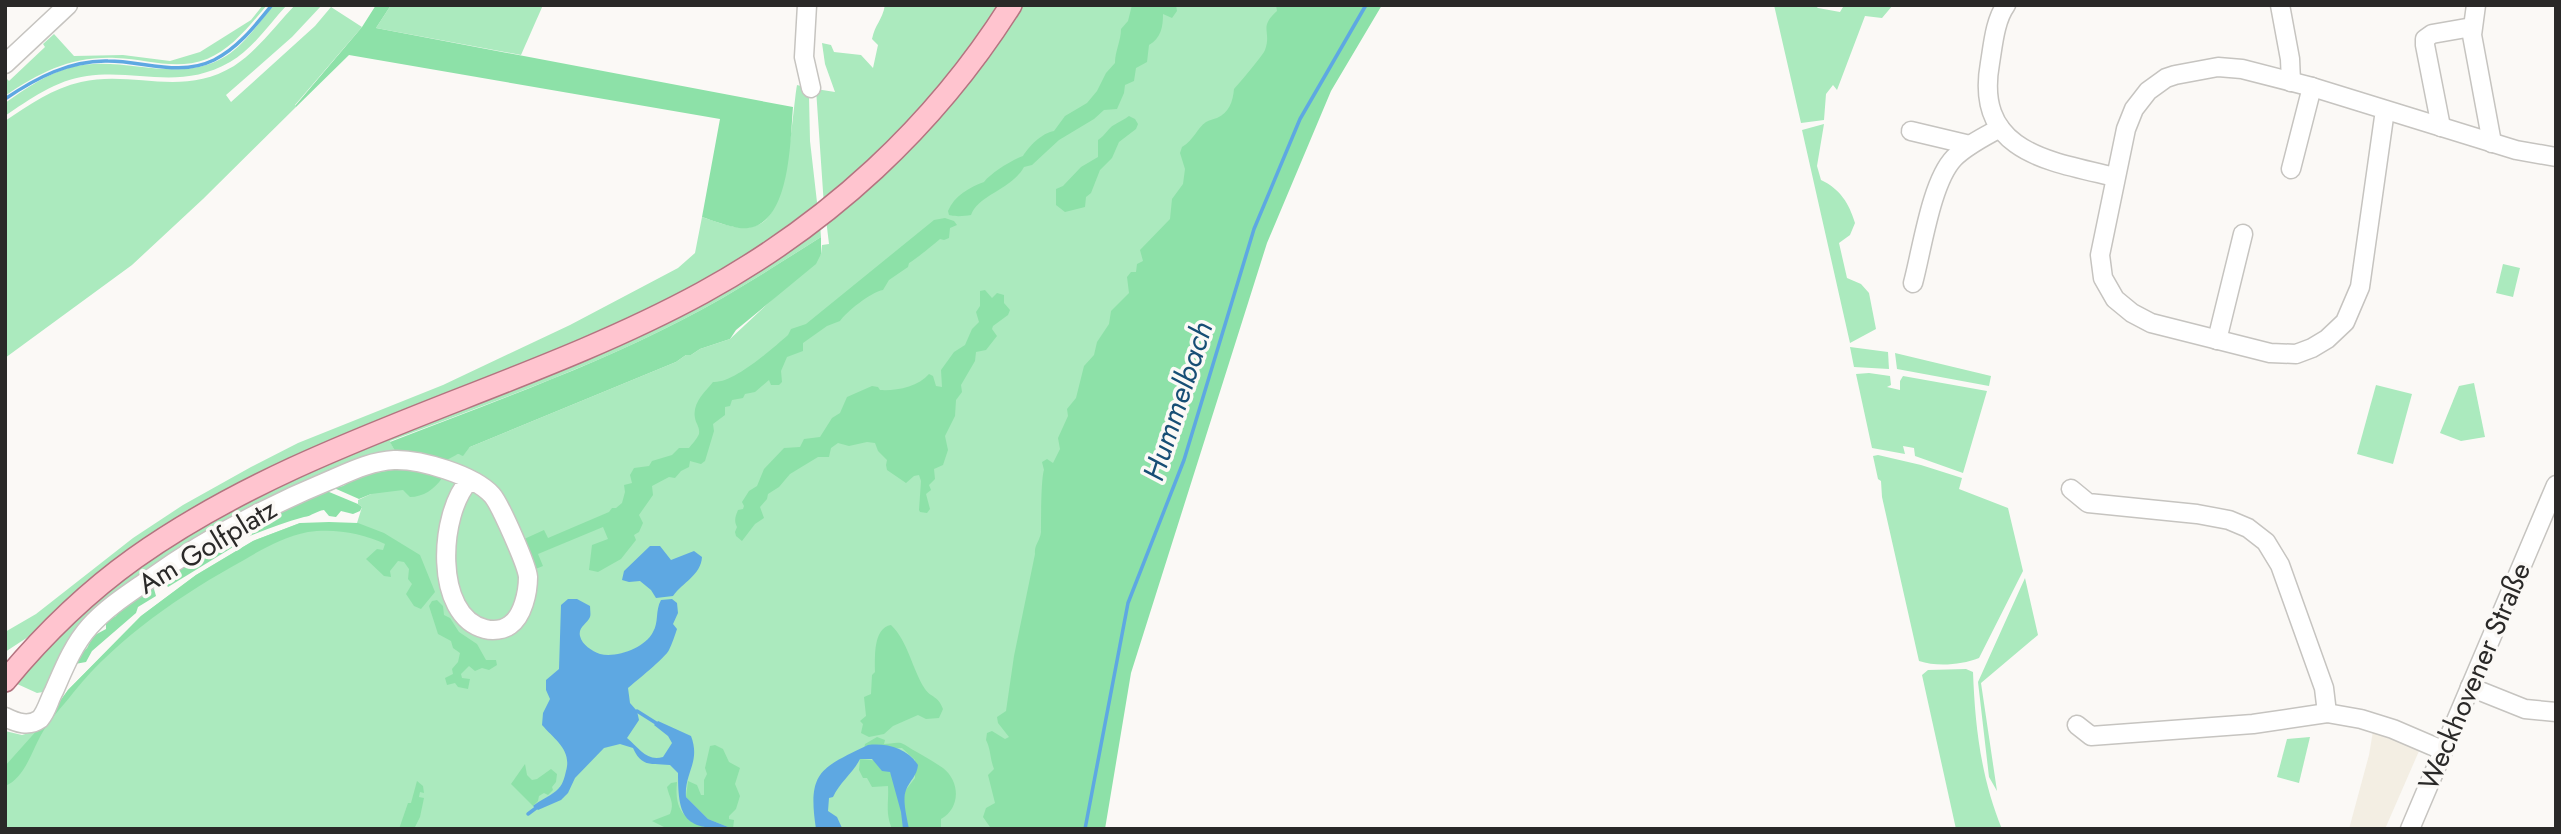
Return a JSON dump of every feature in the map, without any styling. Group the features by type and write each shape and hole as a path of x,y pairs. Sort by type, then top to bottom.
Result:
{"main road":[{"path":"5,658 56,624 135,558 189,523 263,483 372,434 568,356 652,318 769,253 828,210 905,141 958,81 1011,5"},
{"path":"5,681 56,624"}],"street":[{"path":"5,64 68,5"},
{"path":"807,5 804,57 811,88"},
{"path":"2006,5 2000,15 1987,86 1989,106 2000,128 2021,149 2039,158 2115,177"},
{"path":"2280,5 2290,60 2291,82"},
{"path":"2476,5 2472,27 2492,143"},
{"path":"2441,127 2425,39 2432,34 2472,27"},
{"path":"2385,110 2363,272 2356,301 2338,331 2319,344 2296,354 2270,353 2166,328 2142,319 2123,307 2109,290 2101,272 2100,255 2126,129 2134,109 2148,91 2166,78 2218,67 2242,69 2312,87 2530,154 2556,157"},
{"path":"2291,169 2312,87"},
{"path":"1913,283 1942,177 1953,159 1970,145 2000,128"},
{"path":"1911,131 1970,145"},
{"path":"2217,340 2242,234"},
{"name":"Am Golfplatz","path":"5,717 25,724 40,719 75,647 100,617 167,567 264,509 342,475 384,461 422,463 469,481 483,488 495,499 526,569 527,583 522,609 513,623 505,628 482,628 470,622 460,610 451,590 446,560 447,527 458,494 469,481"},
{"name":"Weckhovener Straße","path":"2410,829 2556,485"},
{"path":"2071,489 2088,503 2229,520 2248,528 2266,542 2280,565 2324,688 2327,713"},
{"path":"2470,687 2525,709 2556,712"},
{"path":"2077,725 2091,736 2102,736 2253,724 2327,713 2361,719 2393,729 2442,750"}],"shaded area":[{"path":"2373,731 2419,751 2385,829 2349,829 2369,755"}],"green space":[{"path":"263,5 267,5 240,36 207,59 184,64 116,58 85,60 57,67 5,96 5,77 9,81 45,47 43,44 54,34 74,56 123,55 170,61 200,52 251,20"},
{"path":"274,5 287,5 238,57 211,71 176,77 106,75 76,78 44,91 5,116 5,103 46,77 72,67 111,64 189,69 208,65 226,56 239,45"},
{"path":"295,5 322,5 292,37 226,95 231,102 315,26 331,7 362,27 296,107 132,265 5,358 5,121 51,93 81,82 120,79 176,82 214,75 234,66 251,53"},
{"path":"376,5 391,5 376,28 793,107 788,162 778,201 769,216 756,226 739,228 702,217 720,119 349,55 296,107 362,27"},
{"path":"391,5 543,5 521,55 376,28"},
{"path":"885,5 1004,5 955,75 824,206 816,89 835,92 825,64 822,43 831,45 834,52 861,55 873,68 878,45 872,39"},
{"path":"1018,5 1321,5 1015,829 5,829 5,731 22,735 35,731 68,690 141,616 196,575 253,541 300,523 357,523 362,507 358,500 371,494 367,470 463,455 470,447 676,362 700,349 730,339 821,254 822,245 829,244 826,219"},
{"path":"1132,5 1176,5 1177,11 1172,18 1163,14 1160,32 1149,45 1147,62 1136,68 1134,81 1125,85 1117,109 1104,110 1059,140 1032,165 1024,167 1012,181 981,202 971,215 949,215 948,211 954,201 963,193 1023,156 1036,140 1054,131 1065,116 1087,103 1115,63 1121,29 1128,21"},
{"path":"1276,5 1382,5 1331,91 1267,243 1131,673 1105,829 983,829 990,827 983,817 986,808 995,803 988,775 994,769 986,740 987,733 992,731 1005,739 1009,737 998,723 997,717 1006,711 1035,548 1040,538 1044,470 1042,462 1047,459 1053,463 1060,449 1058,438 1068,416 1067,409 1076,398 1084,366 1094,355 1097,342 1109,324 1111,311 1129,293 1127,277 1131,272 1136,272 1137,264 1143,261 1140,250 1170,219 1172,199 1183,184 1185,169 1180,153 1182,147 1207,121 1221,116 1227,110 1234,89 1265,50 1267,26 1277,11"},
{"path":"1774,5 1814,5 1840,12 1843,7 1838,5 1893,5 1882,18 1865,16 1837,90 1833,85 1826,94 1824,120 1801,123"},
{"path":"797,85 805,87 809,96 810,141 818,211 797,227 658,308 313,452 5,652 5,632 36,614 133,538 183,505 298,443 443,385 570,325 678,268 695,253 702,217 746,228 760,224 769,216 783,182"},
{"path":"1129,116 1138,124 1136,129 1119,142 1112,158 1100,170 1091,193 1086,197 1085,207 1065,212 1056,205 1056,189 1063,186 1081,167 1098,157 1098,140 1112,126"},
{"path":"1824,124 1817,166 1821,180 1839,192 1853,216 1855,223 1850,235 1839,243 1847,278 1861,284 1869,293 1876,329 1850,343 1802,130"},
{"path":"945,218 957,225 950,228 949,238 940,239 889,280 883,290 866,298 840,321 827,326 803,343 803,351 787,357 779,385 771,385 769,380 755,392 732,400 730,406 725,407 725,415 713,424 714,431 705,461 701,464 690,461 689,467 675,478 669,477 652,486 653,495 639,515 643,523 639,532 634,535 636,540 621,559 598,572 589,570 592,545 608,539 603,527 538,554 543,566 533,570 522,540 544,530 548,538 616,508 622,503 624,485 632,483 630,475 634,468 649,466 652,461 672,455 679,448 689,448 699,432 695,407 713,382 741,372 772,349 791,329 806,324 934,220"},
{"path":"820,224 821,237 680,321 573,370 390,441 396,453 186,545 117,592 49,691 37,693 15,683 92,599 229,508 438,414"},
{"path":"821,237 821,254 816,264 736,330 730,339 700,349 676,362 470,447 463,456 458,454 443,462 396,453 390,442 536,385 645,338 716,301"},
{"path":"2503,264 2520,268 2513,297 2496,293"},
{"path":"985,290 992,298 997,293 1004,295 1004,303 1010,310 1008,315 993,326 997,336 986,350 976,352 975,361 961,385 962,392 956,400 955,416 945,436 948,450 943,465 934,469 935,479 929,485 931,490 926,494 930,509 927,513 919,510 919,475 906,483 887,470 887,460 878,451 875,443 849,446 838,443 831,448 829,457 818,457 790,474 779,487 768,494 760,507 764,518 755,524 742,541 736,536 735,519 738,510 743,509 742,502 749,491 757,486 764,469 784,448 800,447 804,439 820,437 832,418 840,413 847,397 872,386 880,390 906,387 929,374 933,376 936,386 942,387 941,370 954,352 965,345 972,329 979,322 976,312 980,306 980,291"},
{"path":"1850,347 1888,352 1889,369 1854,367"},
{"path":"1895,353 1991,376 1989,386 1897,369"},
{"path":"1856,374 1890,376 1891,385 1887,387 1900,390 1903,376 1987,391 1963,473 1915,456 1914,448 1903,446 1905,454 1872,448"},
{"path":"2474,383 2485,437 2461,441 2440,433 2459,386"},
{"path":"2376,385 2412,394 2393,464 2357,454"},
{"path":"1878,455 1962,478 1959,489 2008,508 2023,571 1979,658 1949,664 1919,661 1882,497 1881,481 1878,479 1873,456"},
{"path":"393,470 417,470 440,474 442,478 428,492 415,497 410,497 403,490 371,494 359,499 334,488 359,476"},
{"path":"322,489 358,504 362,507 360,511 353,514 341,511 336,517 329,516 324,510 247,537 243,534 243,531"},
{"path":"300,523 358,523 384,533 420,555 435,592 421,609 414,606 406,594 412,584 408,579 409,569 404,562 398,561 390,571 391,577 384,576 366,559 377,549 383,550 385,544 367,537 348,532 318,531 299,534 274,543 175,602 110,653 52,719 22,771 5,786 5,766 48,718 68,690 141,616 196,575 253,541"},
{"path":"229,537 236,539 238,544 168,587 165,583 167,575"},
{"path":"2025,578 2038,635 1981,683 1997,791 1989,777 1978,682"},
{"path":"145,589 154,589 156,596 138,607 136,613 92,651 86,662 75,664 76,658 87,648 93,636 106,629 106,621 116,616 118,611"},
{"path":"437,600 443,606 444,615 450,618 459,632 477,644 486,660 496,660 497,665 489,670 482,668 475,671 469,666 461,674 462,678 470,679 468,689 458,687 455,683 447,685 445,678 453,674 452,669 458,662 460,653 453,648 451,641 438,634 429,606 432,601"},
{"path":"891,625 902,639 925,689 939,701 943,709 939,718 926,719 918,715 893,726 884,734 869,737 861,733 863,724 860,721 866,716 864,697 871,694 878,637 885,627"},
{"path":"1966,669 1973,672 1980,752 2002,829 1956,829 1922,675 1928,670"},
{"path":"877,737 885,740 884,744 903,744 949,774 955,788 955,802 952,809 941,819 941,829 892,829 888,812 888,786 872,787 859,770 860,759 880,761 890,772 904,798 905,791 915,778 915,760 902,748 864,749 865,744"},
{"path":"2310,737 2299,783 2277,777 2287,739"},
{"path":"710,746 723,749 729,762 740,768 735,784 740,796 736,809 729,816 729,819 734,820 733,829 708,819 686,797 688,781 697,785 701,795 704,795 704,780 707,774 705,768"},
{"path":"525,764 527,775 532,780 551,769 557,774 553,790 548,795 544,793 539,796 533,806 511,784"},
{"path":"417,781 423,786 424,793 420,792 419,797 424,798 420,817 414,829 399,829 408,803 411,803"},
{"path":"677,782 677,800 683,813 694,822 711,829 668,829 652,821 670,814 672,803 667,787"}],"water":[{"path":"650,546 660,546 671,560 694,551 702,557 695,574 673,596 656,598 640,581 622,580 624,571"},
{"path":"568,599 577,599 590,606 590,617 580,630 581,639 591,649 607,655 630,650 644,643 655,628 661,600 672,599 677,603 678,613 673,624 677,629 669,650 657,664 628,688 630,703 637,711 639,720 627,738 644,753 657,758 663,757 672,743 668,736 654,725 658,721 691,736 694,753 686,797 708,819 733,829 704,827 688,819 680,802 678,773 670,765 644,762 633,748 620,744 604,748 575,778 568,793 561,800 538,810 533,806 558,789 566,771 567,757 564,751 542,725 543,713 550,699 546,680 559,669 561,605"},
{"path":"868,745 896,748 908,754 918,765 905,794 909,829 903,829 890,772 882,771 872,759 860,759 833,797 829,798 828,811 837,817 842,828 816,829 814,795 821,774 829,766"}],"waterway":[{"path":"5,99 41,77 94,61 175,68 201,65 231,49 246,36 272,5"},
{"name":"Hummelbach","path":"1085,829 1128,603 1184,460 1254,229 1300,119 1366,5"},
{"path":"637,711 656,723"},
{"path":"528,814 536,808"}]}
